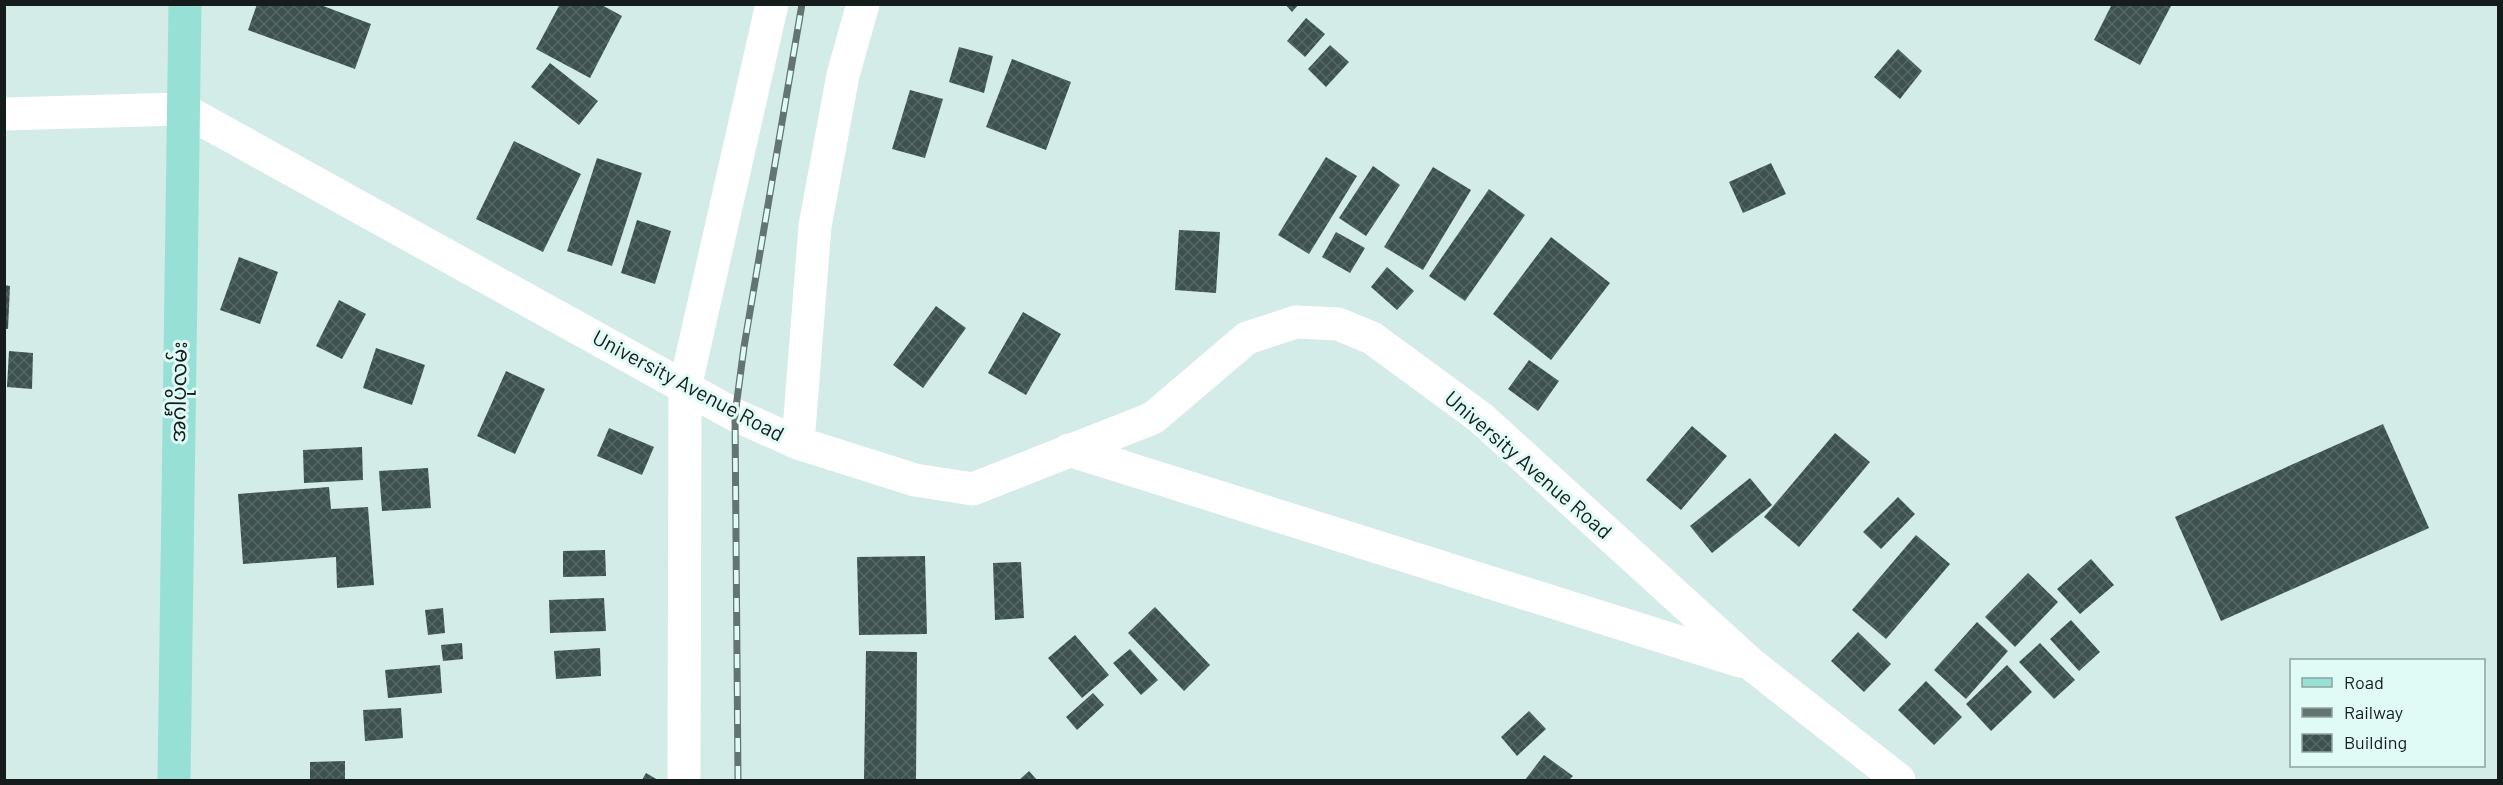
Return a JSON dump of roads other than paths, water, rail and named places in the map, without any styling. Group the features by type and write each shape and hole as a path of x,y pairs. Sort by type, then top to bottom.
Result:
{"main road":[{"name":"အင်္ဂါပိုလမ်း","path":"174,780 185,4"},
{"path":"684,780 685,387 772,4"},
{"path":"798,443 815,226 843,75 863,4"},
{"path":"4,114 182,109"},
{"name":"University Avenue Road","path":"182,109 735,415 798,443 915,480 973,489 1153,418 1248,338 1296,322 1338,324 1372,338 1481,418 1751,664 1899,780"},
{"path":"1069,450 1751,664"}],"railway":[{"path":"738,780 735,415 744,347 802,4"}]}
